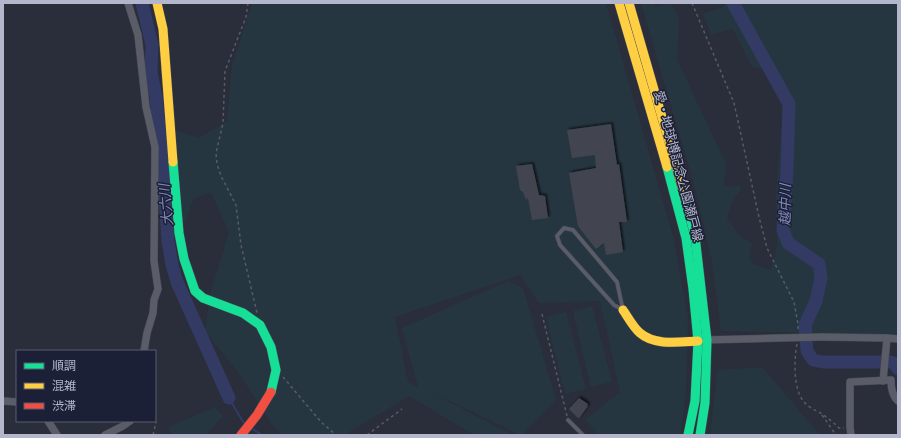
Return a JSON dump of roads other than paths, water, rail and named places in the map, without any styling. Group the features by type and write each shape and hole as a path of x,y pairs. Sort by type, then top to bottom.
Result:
{"main road":[{"path":"157,3 163,29 179,233 184,259 195,291 203,298 243,313 260,325 271,347 276,370 272,390 257,415 241,435"},
{"name":"愛・地球博記念公園瀬戸線","path":"619,3 671,180 686,238 702,340 695,401 688,435"},
{"name":"愛・地球博記念公園瀬戸線","path":"629,3 678,170 695,236 705,403 700,435"},
{"path":"623,310 640,332 653,340 672,343 702,340"}],"street":[{"path":"128,3 138,35 146,107 155,147 154,261 158,289 154,300 153,313 144,350"},
{"path":"702,340 822,337 898,339"},
{"path":"883,381 887,338"},
{"path":"851,431 850,382 891,380 891,389 898,401"},
{"path":"3,401 16,402"},
{"path":"49,422 58,435"},
{"path":"105,435 129,422"}],"lane":[{"path":"564,228 573,230 617,282 623,310 614,305 560,246 557,236 564,228"},
{"path":"568,420 583,435"}],"waterway":[{"name":"大六川","path":"142,3 152,45 151,72 156,97 168,241 172,265 177,282 229,398"},
{"name":"越中川","path":"733,3 789,104 783,230 788,243 819,264 821,278 816,301 805,325 807,351 813,360 823,362 890,362 894,363 898,369"},
{"path":"229,398 243,422 246,424"},
{"path":"251,428 262,435"}]}
